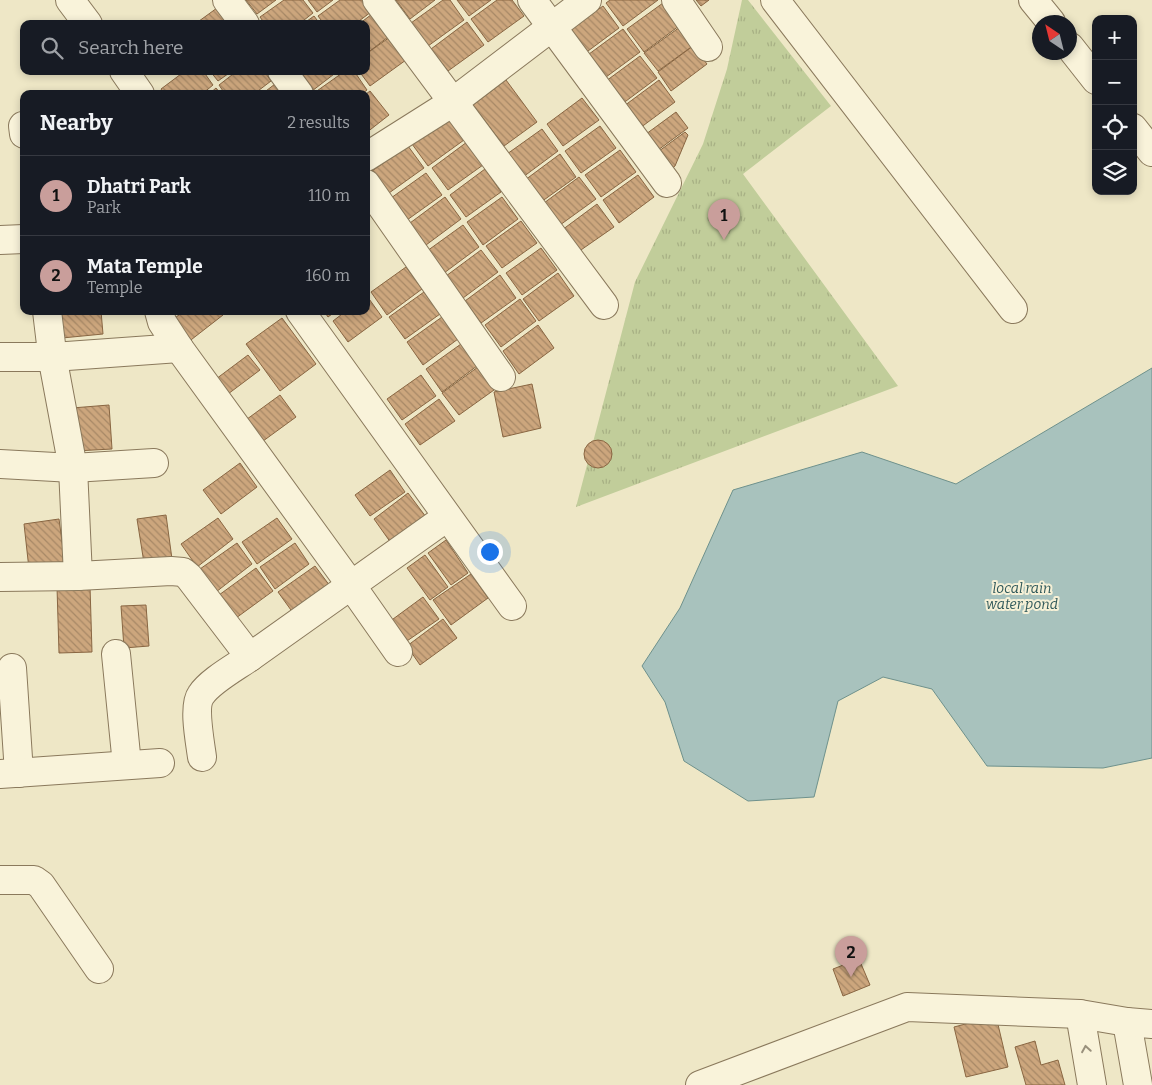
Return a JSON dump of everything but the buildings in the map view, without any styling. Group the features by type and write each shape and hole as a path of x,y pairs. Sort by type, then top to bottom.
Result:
{"street":[{"path":"70,0 85,20"},
{"path":"227,0 243,20"},
{"path":"377,0 604,305"},
{"path":"532,0 667,183"},
{"path":"370,154 453,102 587,0"},
{"path":"676,0 708,48"},
{"path":"775,0 1013,309"},
{"path":"1033,0 1045,15"},
{"path":"1077,56 1092,75"},
{"path":"127,75 137,90"},
{"path":"285,75 296,90"},
{"path":"1137,133 1152,152"},
{"path":"370,190 501,377"},
{"path":"0,240 20,239"},
{"path":"48,315 73,468 78,576"},
{"path":"161,315 162,322 179,348 398,652"},
{"path":"303,315 512,606"},
{"path":"0,357 53,357 179,348"},
{"path":"0,464 73,468 154,463"},
{"path":"202,757 197,713 199,696 210,686 446,516"},
{"path":"0,577 183,572 189,577 250,657"},
{"path":"116,654 127,765"},
{"path":"12,668 9,773 160,763"},
{"path":"0,880 34,880 41,885 99,969"},
{"path":"700,1085 907,1007 1080,1014 1140,1023 1138,1085"},
{"path":"1080,1014 1092,1085"}],"green space":[{"path":"742,0 748,0 831,106 743,174 898,386 576,507 635,282 703,144 727,69"}],"water":[{"name":"local rain water pond","path":"1152,368 1152,758 1103,768 987,766 932,689 883,677 838,701 814,797 748,801 684,761 665,702 642,666 680,608 733,490 862,452 956,484"}],"place":[{"name":"Dhatri Park","path":"724,240"},
{"name":"Mata Temple","path":"851,977"}]}
